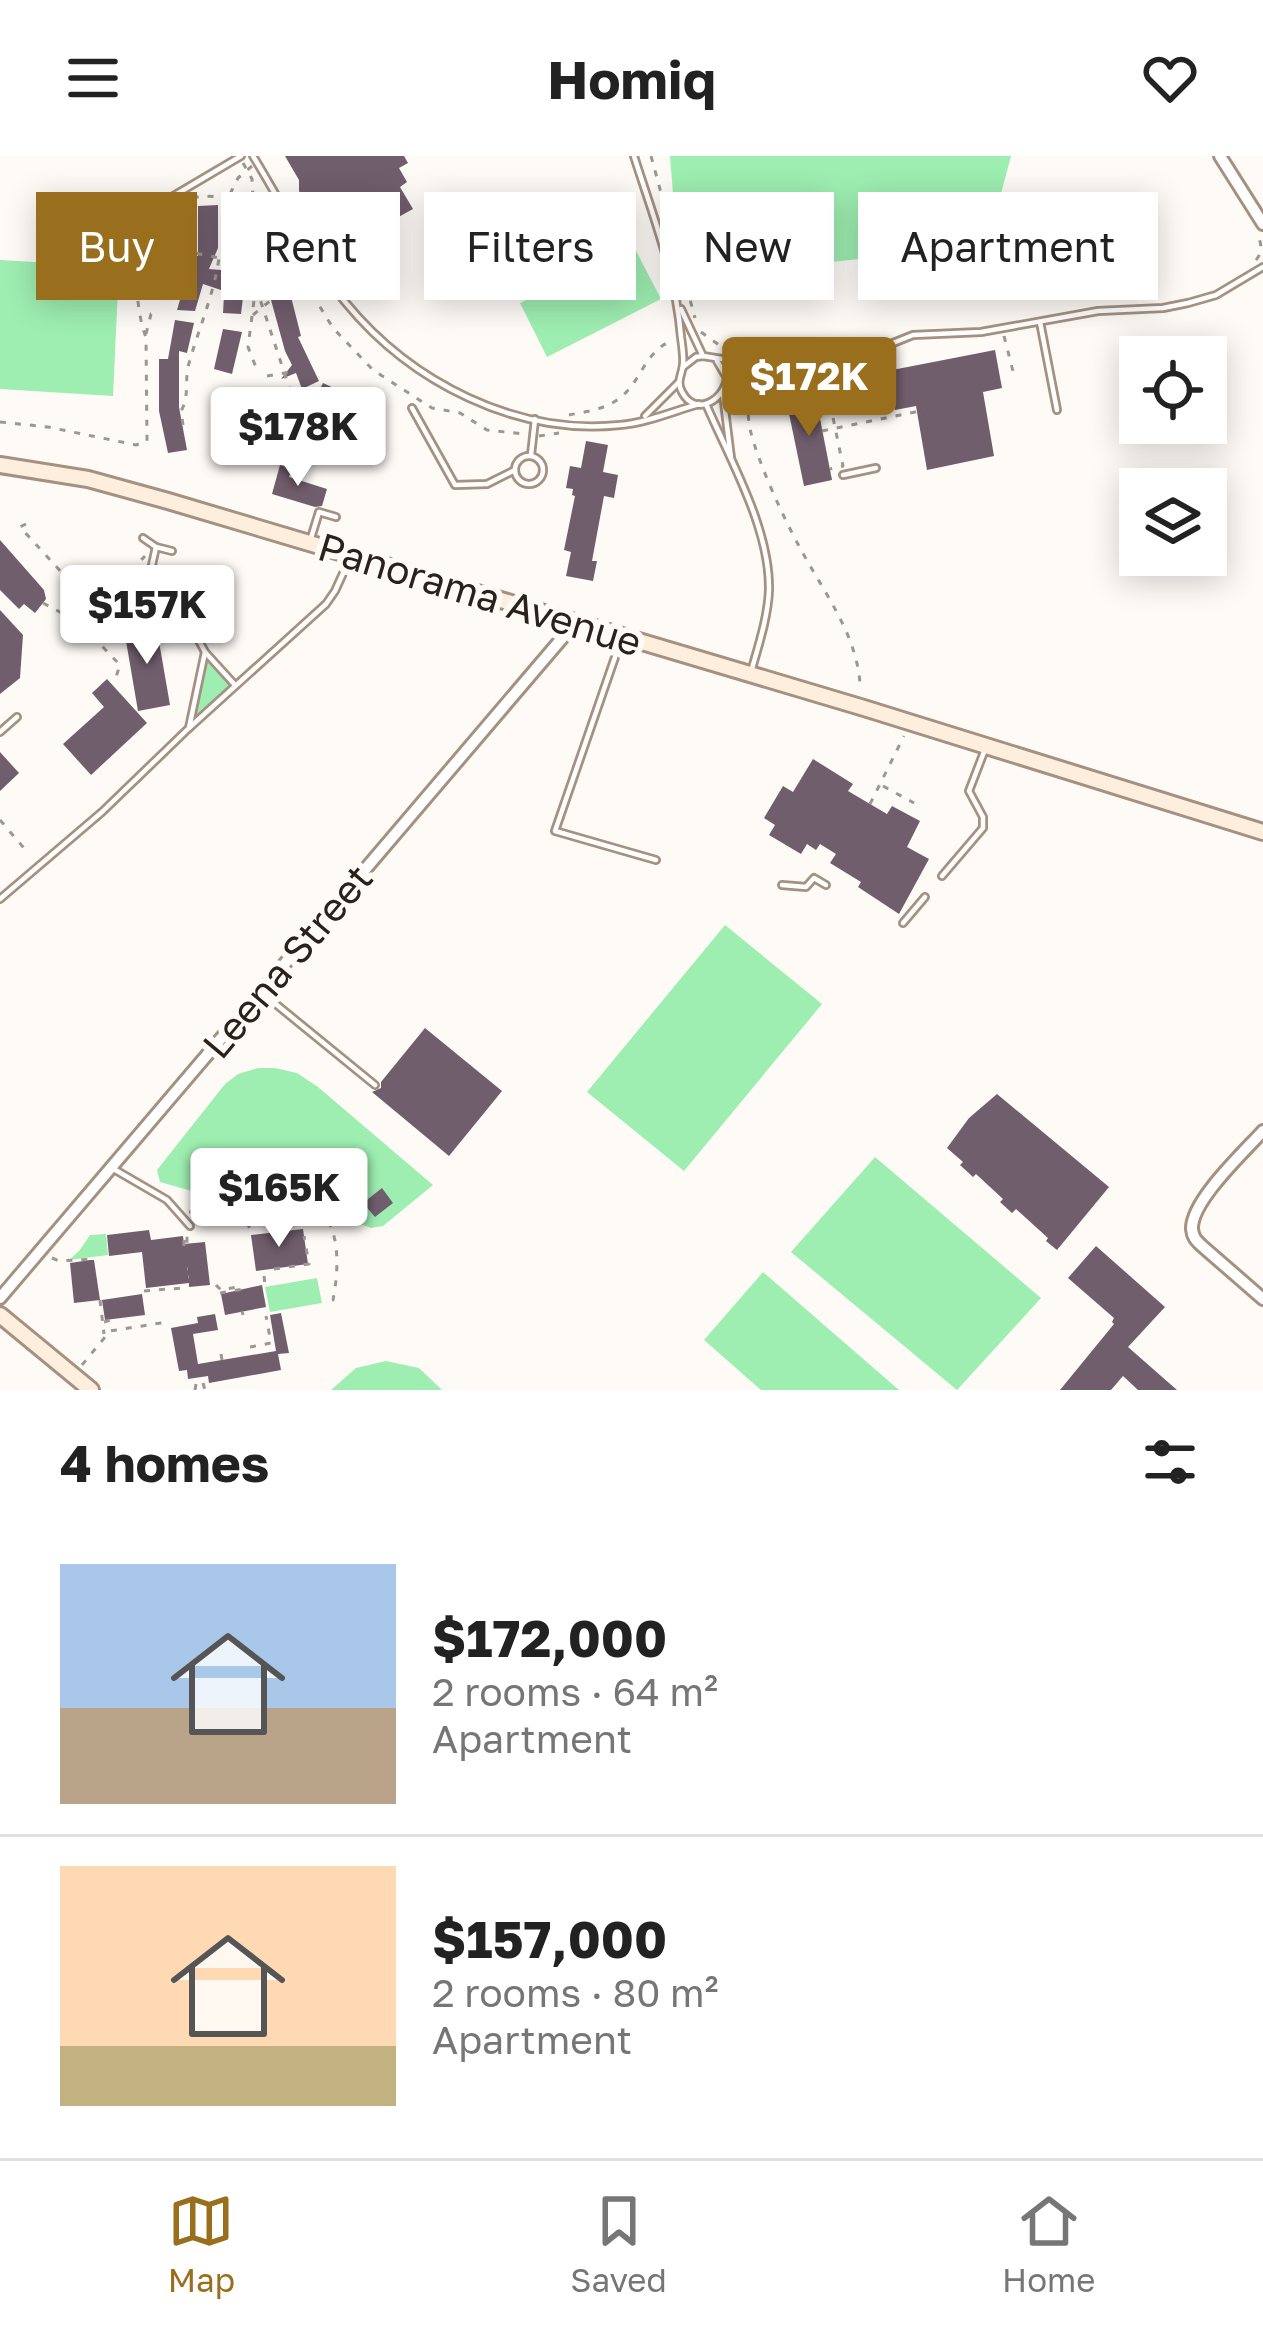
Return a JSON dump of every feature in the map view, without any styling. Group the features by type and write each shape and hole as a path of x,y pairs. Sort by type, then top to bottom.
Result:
{"street":[{"path":"1220,156 1263,224"},
{"name":"Panorama Avenue","path":"0,465 88,479 911,723"},
{"name":"Leena Street","path":"0,1298 575,623"},
{"path":"911,723 1263,832"},
{"path":"1263,1131 1200,1205 1193,1222 1195,1238 1263,1299"},
{"path":"0,1315 91,1390"}],"lane":[{"path":"180,192 241,156"},
{"path":"634,156 674,278 683,367 679,382 641,420"},
{"path":"256,159 346,304 379,339 419,371 456,392 497,410 535,419 617,426 703,404 723,394"},
{"path":"683,367 707,357 772,367 839,362 913,334 981,332 1098,311 1188,303 1216,295 1263,267"},
{"path":"679,304 694,338 725,372 731,464"},
{"path":"1040,322 1057,410"},
{"path":"726,385 772,367"},
{"path":"679,382 686,397 703,404 760,530 768,599 750,675"},
{"path":"412,408 455,485 487,484 515,470 519,459 531,456"},
{"path":"531,456 535,419"},
{"path":"515,470 524,483 538,480 542,465 531,456"},
{"path":"843,475 876,468"},
{"path":"309,543 319,512 336,517"},
{"path":"143,538 156,548 172,551"},
{"path":"153,583 156,548"},
{"path":"0,899 103,812 332,597 350,556"},
{"path":"195,633 205,652 236,686"},
{"path":"622,637 555,831 656,860"},
{"path":"189,728 205,652"},
{"path":"0,732 17,717"},
{"path":"942,876 982,828 983,817 969,791 986,747"},
{"path":"782,885 806,887 814,878 826,885"},
{"path":"903,923 926,897"},
{"path":"261,992 375,1085"},
{"path":"112,1168 176,1208 190,1226"}],"path":[{"path":"651,156 696,322 702,334 740,353 743,362"},
{"path":"232,192 256,159"},
{"path":"183,425 188,367 219,257 197,253"},
{"path":"140,300 146,337"},
{"path":"254,300 248,346 257,370"},
{"path":"260,300 295,398 314,400"},
{"path":"252,316 272,300"},
{"path":"0,422 143,445 148,432 146,337 151,314 157,312"},
{"path":"694,338 702,334"},
{"path":"998,337 1006,336 1015,379"},
{"path":"543,436 568,433 569,413 596,410 621,398 653,352 668,341 681,340"},
{"path":"267,376 291,372"},
{"path":"830,469 842,466 822,372 832,372"},
{"path":"776,375 802,374 785,378 794,398"},
{"path":"747,380 755,445 797,542 851,641 860,683"},
{"path":"822,430 926,410"},
{"path":"26,524 20,527 75,587 79,622"},
{"path":"69,636 138,561 156,548"},
{"path":"43,603 79,622 120,665 116,677"},
{"path":"871,804 911,723"},
{"path":"881,785 914,803"},
{"path":"0,820 29,854"},
{"path":"246,1193 246,1223 255,1234"},
{"path":"317,1204 321,1196"},
{"path":"176,1208 196,1213 317,1204"},
{"path":"317,1204 330,1221 337,1267 333,1300 326,1301"},
{"path":"274,1269 309,1264 304,1236"},
{"path":"41,1250 58,1261 94,1259"},
{"path":"264,1276 266,1284"},
{"path":"217,1286 221,1290 243,1286 220,1293"},
{"path":"144,1292 182,1288"},
{"path":"100,1300 104,1336"},
{"path":"254,1354 251,1347 271,1343 266,1316"},
{"path":"102,1322 115,1318"},
{"path":"74,1376 110,1331 167,1322"}],"green space":[{"path":"670,156 1011,156 1001,192 858,192 858,259 834,262 834,192 673,192"},
{"path":"636,251 660,297 547,357 520,303 636,300"},
{"path":"0,260 36,262 36,300 117,300 113,396 0,389"},
{"path":"205,652 236,686 189,728"},
{"path":"725,925 822,1004 684,1171 587,1092"},
{"path":"258,1068 297,1073 318,1087 433,1185 383,1226 371,1228 349,1220 335,1202 309,1191 195,1192 160,1182 157,1170 225,1084"},
{"path":"875,1157 1041,1298 957,1390 791,1252"},
{"path":"106,1234 108,1255 69,1260 90,1235"},
{"path":"763,1272 899,1390 761,1390 704,1340"},
{"path":"317,1278 322,1303 270,1312 265,1287"},
{"path":"386,1361 419,1368 442,1390 331,1390 356,1368"}],"building":[{"path":"285,156 404,156 408,163 399,168 407,182 400,187 413,209 400,216 400,192 299,192 299,180"},
{"path":"218,205 218,248 209,269 221,270 221,290 203,284 195,311 177,310 180,300 197,300 198,206"},
{"path":"224,300 243,300 241,314 223,313"},
{"path":"271,300 292,300 298,337 319,381 302,389 296,373 281,379 292,365"},
{"path":"175,320 194,323 187,353 179,351 179,407 187,450 168,453 159,411 159,359 168,359"},
{"path":"223,329 242,332 232,374 214,369"},
{"path":"995,350 1002,388 983,392 994,456 927,470 916,406 895,410 887,371"},
{"path":"323,383 362,401 355,416 314,400"},
{"path":"815,393 832,480 804,486 786,399"},
{"path":"586,441 608,445 603,472 618,475 614,498 604,496 593,581 566,576 571,552 564,550 575,496 573,489 566,488 570,466 581,468"},
{"path":"280,465 292,469 289,477 327,489 322,506 272,494"},
{"path":"0,540 44,590 46,599 35,613 24,604 19,609 0,590"},
{"path":"0,610 23,635 20,678 0,694"},
{"path":"143,617 146,632 157,630 170,705 138,711 125,635 134,634 132,619"},
{"path":"107,679 147,723 91,775 63,744 104,707 92,693"},
{"path":"0,752 19,773 0,791"},
{"path":"813,759 853,784 848,791 887,814 892,806 920,821 907,847 929,859 899,914 830,863 836,854 820,844 816,850 807,844 801,854 769,835 775,825 764,818 783,786 793,792"},
{"path":"425,1028 502,1091 449,1156 372,1092 381,1088"},
{"path":"997,1094 1109,1187 1057,1250 1016,1209 1012,1213 976,1174 973,1177 960,1165 963,1162 947,1148 969,1118"},
{"path":"382,1188 393,1203 375,1217 363,1203"},
{"path":"303,1229 308,1264 256,1271 251,1235"},
{"path":"149,1230 151,1240 183,1236 184,1244 205,1242 210,1285 146,1288 142,1252 109,1256 107,1235"},
{"path":"1096,1246 1165,1307 1128,1347 1177,1390 1138,1390 1123,1376 1111,1390 1060,1390 1114,1324 1114,1318 1068,1278"},
{"path":"94,1260 100,1300 74,1303 70,1263"},
{"path":"262,1285 266,1307 225,1315 221,1294"},
{"path":"142,1294 145,1315 105,1320 102,1300"},
{"path":"281,1313 289,1353 278,1354 281,1370 209,1383 208,1376 188,1379 187,1370 179,1371 171,1328 215,1314 218,1330 193,1334 198,1364 276,1351 270,1315"}]}
